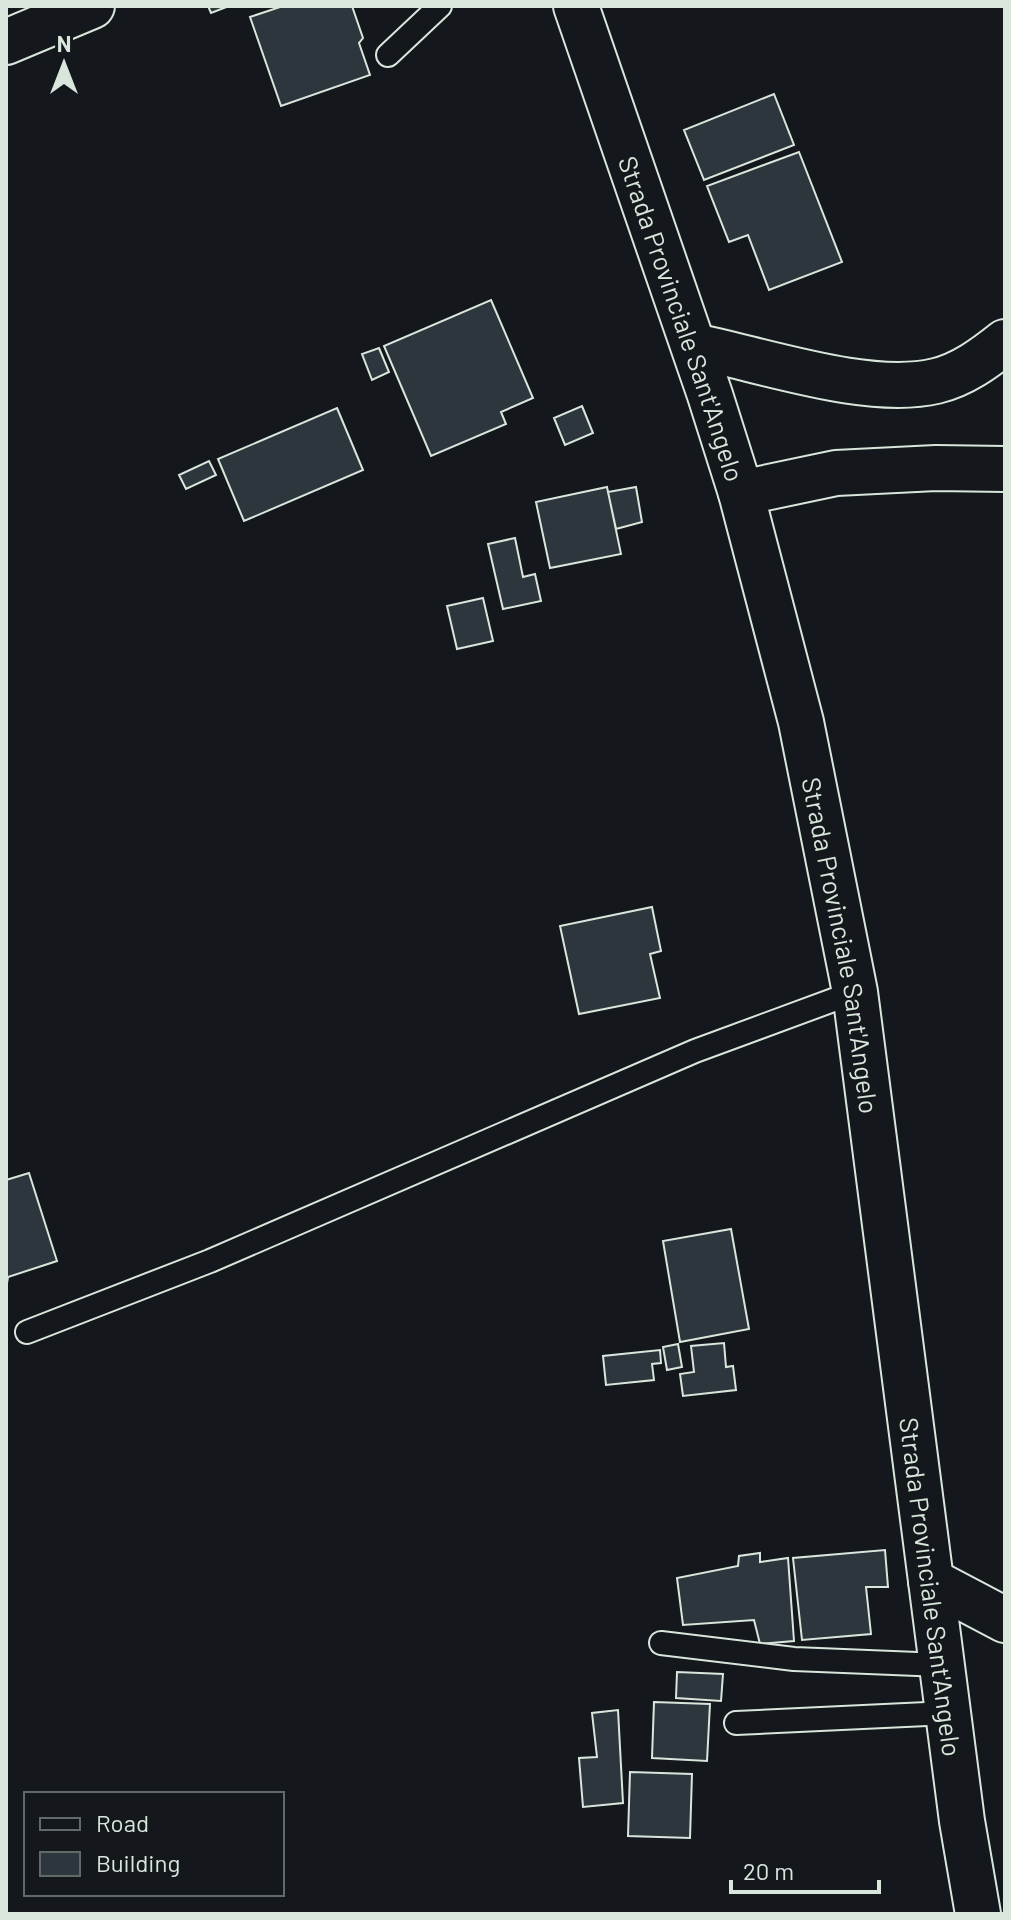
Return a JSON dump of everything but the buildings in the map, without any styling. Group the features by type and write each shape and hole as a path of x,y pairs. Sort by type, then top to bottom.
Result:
{"main road":[{"path":"6,42 92,6"},
{"name":"Strada Provinciale Sant'Angelo","path":"576,6 694,346 741,493 801,722 855,992 948,1713 978,1914"},
{"path":"694,346 836,378 905,385 937,381 960,372 1005,342"},
{"path":"741,493 836,473 936,468 1005,469"},
{"path":"931,1581 1005,1620"}],"lane":[{"path":"388,55 440,6"},
{"path":"27,1332 210,1261 695,1051 855,992"},
{"path":"661,1643 794,1659 942,1665"},
{"path":"736,1723 948,1713"}]}
